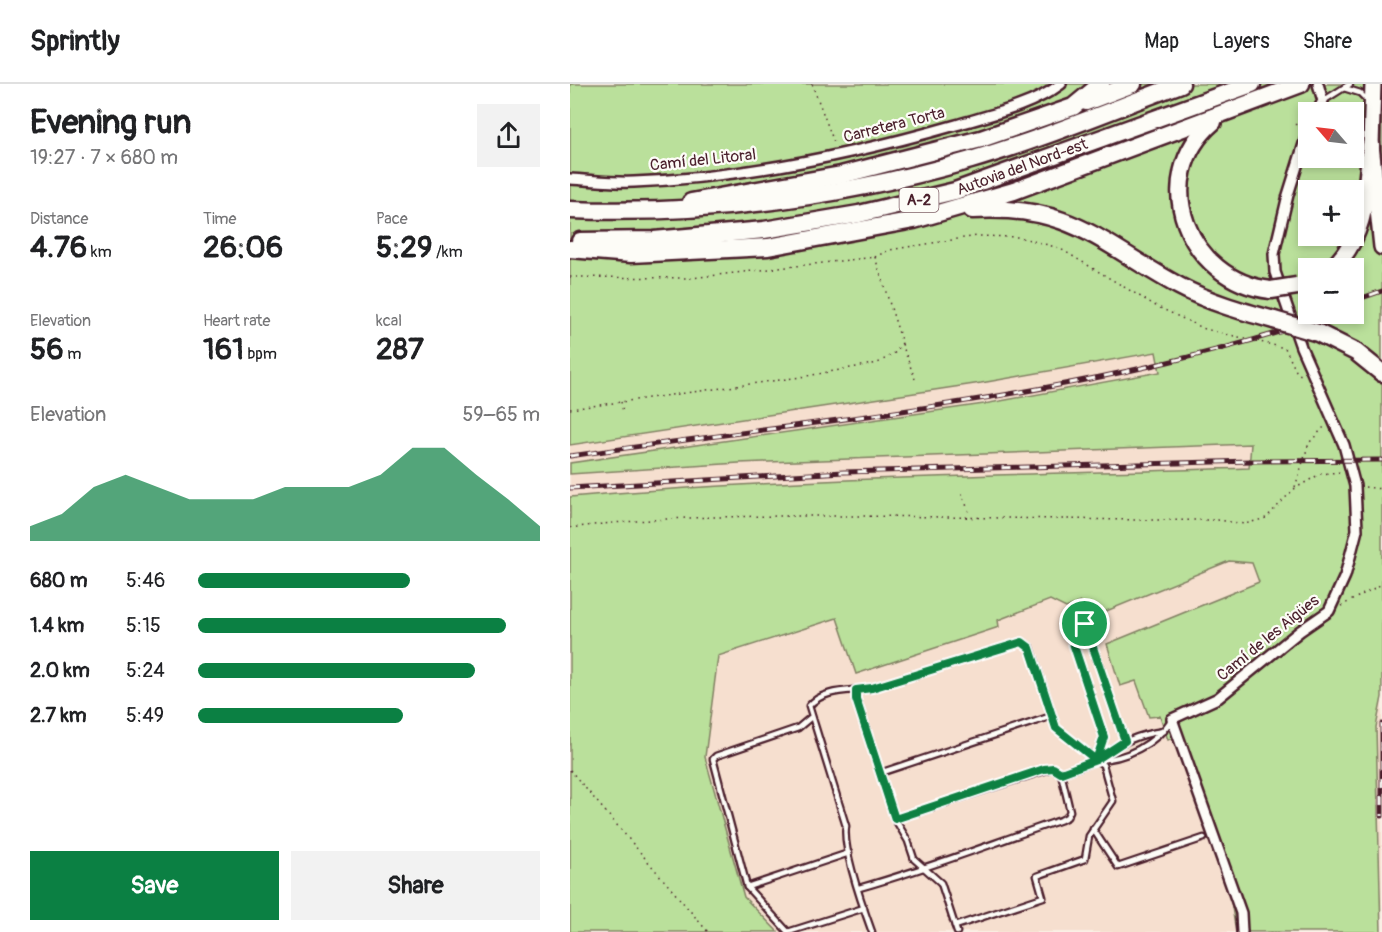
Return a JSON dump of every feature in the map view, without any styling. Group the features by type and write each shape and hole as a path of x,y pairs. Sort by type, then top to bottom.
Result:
{"highway":[{"path":"1073,107 1101,84"},
{"path":"637,213 841,175 981,139 1133,84"},
{"name":"Autovia del Nord-est","path":"570,210 637,213 768,203 924,173 1047,135 1181,84"},
{"name":"Autovia del Nord-est","path":"570,241 665,239 764,230 859,214 955,191 1252,84"},
{"path":"570,249 631,254 768,247 914,220 1014,191 1301,84"},
{"path":"1341,258 1352,246 1360,226 1371,145 1373,84"},
{"path":"1223,115 1196,138 1182,172 1183,213 1198,248 1209,262 1239,283 1271,290 1298,285"},
{"path":"1371,145 1382,247"},
{"path":"947,211 1012,209 1057,219 1103,238 1202,297 1318,333 1356,352 1382,372"}],"street":[{"name":"Carretera Torta","path":"838,155 988,116 1051,92 1061,84"},
{"path":"1318,84 1323,101"},
{"name":"Camí del Litoral","path":"570,179 633,183 758,170 838,155"},
{"name":"Camí de les Aigües","path":"1172,719 1218,698 1300,631 1329,611 1345,576 1357,530 1355,486 1344,445 1313,375 1278,283 1275,263 1288,195 1298,162"},
{"path":"1172,719 1241,913 1242,932"}],"lane":[{"path":"1323,101 1350,84"},
{"path":"1344,88 1360,93 1372,105"},
{"path":"1096,760 1104,737 1068,628 1085,624 1125,741"},
{"path":"872,932 849,853 845,836 846,826 810,718 808,710 812,702 848,689 872,688 1022,642 1030,648 1056,728 1103,765 1114,797 1093,829 1087,843 1085,859 1036,876 1043,897 955,926"},
{"path":"856,690 856,699 895,819 908,841 914,859 941,883 957,932"},
{"path":"880,773 1052,716"},
{"path":"810,718 798,728 713,758 714,769 747,886 788,932 864,908"},
{"path":"1096,760 1108,760 1152,743 1172,719"},
{"path":"1061,773 1096,760 1125,741 1148,733 1164,731"},
{"path":"859,888 924,868 1067,817 1070,811 1061,773 1053,768 1044,769 895,819"},
{"path":"1093,829 1118,867 1204,838"},
{"path":"747,886 849,853"}],"path":[{"name":"Carretera Torta","path":"812,84 838,155"},
{"path":"570,277 691,278 875,257 889,250 977,236 1018,237 1059,248 1156,306 1205,329 1284,348 1297,373 1303,376 1313,375"},
{"path":"875,257 915,379"},
{"path":"570,409 790,378 878,363 896,352 902,343"},
{"path":"621,402 623,412"},
{"path":"1294,489 1309,443 1332,418"},
{"path":"570,528 668,520 765,516 1218,520 1245,524 1266,518 1294,489 1320,474 1351,471"},
{"path":"1355,486 1382,489"},
{"path":"962,493 970,517"},
{"path":"665,514 668,520"},
{"path":"1329,611 1382,584"},
{"path":"570,770 708,932"}],"shaded area":[{"path":"1156,351 1161,372 1068,390 845,425 570,463 570,445 981,383"},
{"path":"1251,443 1249,468 939,477 638,491 570,497 570,474 739,463"},
{"path":"1228,561 1252,563 1260,582 1107,645 1120,686 1136,680 1149,717 1160,716 1177,736 1229,889 1236,932 778,932 744,897 705,757 718,657 837,618 856,674 999,627 997,620 1050,600 1066,608 1080,602 1092,609 1104,612"},
{"path":"1382,697 1382,932 1376,727"}],"green space":[{"path":"570,84 1382,84 1382,697 1376,727 1381,932 1236,932 1229,889 1177,736 1168,740 1160,716 1149,717 1136,681 1120,686 1107,644 1259,582 1252,563 1229,561 1104,612 1092,609 1080,602 1066,608 1050,600 998,620 999,627 856,674 837,618 718,656 705,757 744,897 778,932 570,932 570,497 824,481 1249,468 1251,444 739,463 570,474 570,463 984,404 1160,372 1156,352 981,383 570,445"}],"railway":[{"path":"1364,297 1382,291"},
{"path":"570,456 957,403 1053,386 1243,343 1304,324"},
{"path":"570,488 844,472 1251,461 1382,460"},
{"path":"1382,724 1382,816"}],"route":[{"path":"1085,624 1068,628 1104,737 1096,760 1056,728 1030,648 1022,642 1016,642 915,676 856,690 856,699 895,819 1044,769 1053,768 1061,773 1096,760 1103,753 1125,741 1085,624"}]}
